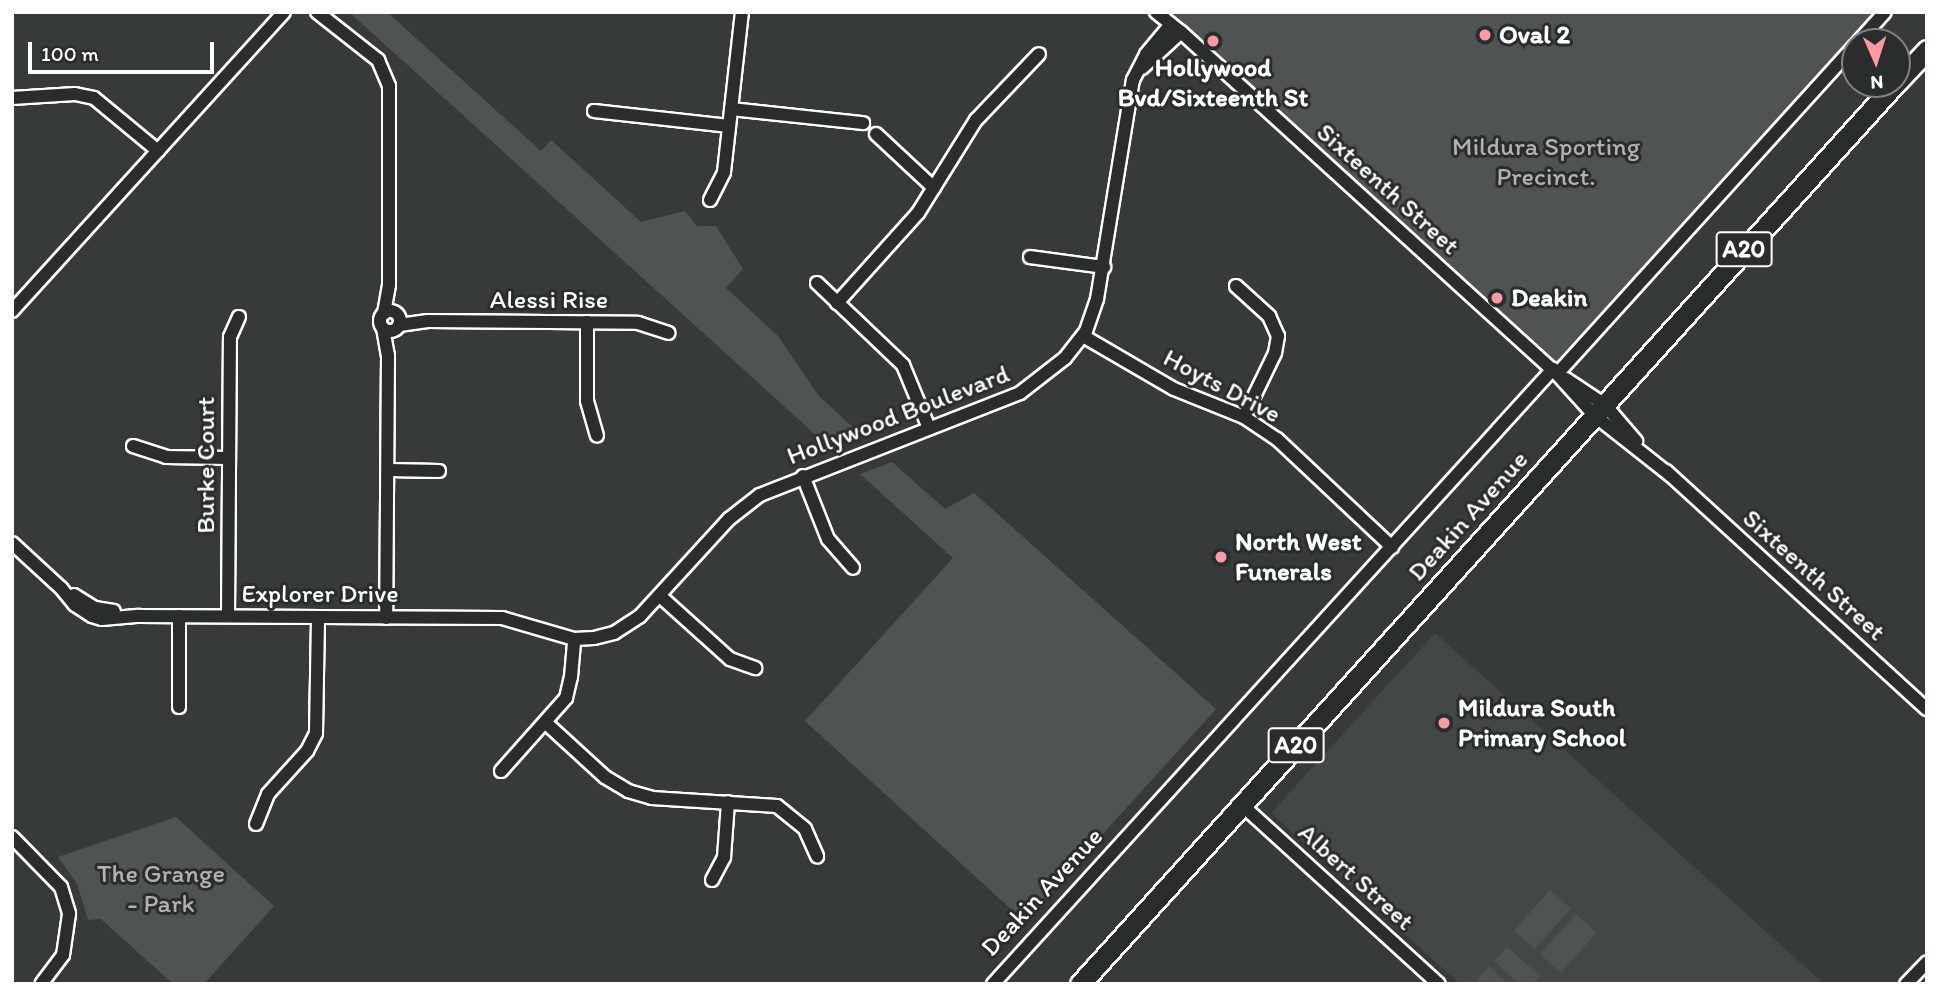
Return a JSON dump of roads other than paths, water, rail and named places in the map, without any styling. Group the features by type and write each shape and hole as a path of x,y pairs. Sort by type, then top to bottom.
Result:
{"highway":[{"name":"Deakin Avenue","path":"1911,67 1927,50"},
{"name":"Deakin Avenue","path":"1080,984 1882,98"}],"street":[{"path":"12,311 284,12"},
{"path":"317,12 351,37 384,68 389,86 389,285 393,321 388,355 386,618"},
{"path":"331,12 351,37"},
{"path":"710,200 724,172 742,12"},
{"name":"Sixteenth Street","path":"1156,12 1927,709"},
{"name":"Deakin Avenue","path":"1870,28 1885,12"},
{"name":"Hollywood Boulevard","path":"502,618 574,639 614,633 640,616 744,506 803,476 1035,384 1065,358 1083,336 1092,315 1104,267 1131,90 1146,54 1176,29"},
{"path":"837,303 911,222 976,120 1039,54"},
{"name":"Deakin Avenue","path":"993,984 1841,60"},
{"path":"12,98 75,94 94,97 158,151"},
{"path":"731,108 863,124"},
{"path":"594,111 729,126"},
{"path":"876,134 934,188"},
{"path":"1030,257 1104,267"},
{"path":"817,283 902,365 929,428"},
{"path":"1236,286 1269,316 1278,336 1275,353 1244,417"},
{"name":"Burke Court","path":"228,616 230,337 239,317"},
{"name":"Alessi Rise","path":"393,321 638,323 668,333"},
{"path":"587,322 587,401 597,436"},
{"name":"Hoyts Drive","path":"1083,336 1186,395 1244,417 1277,439 1392,547"},
{"path":"133,446 166,457 229,458"},
{"path":"388,470 439,471"},
{"path":"803,476 828,539 853,568"},
{"name":"Explorer Drive","path":"12,543 61,588 95,608 139,616 502,618"},
{"path":"660,596 730,659 755,668"},
{"path":"179,616 179,707"},
{"path":"256,824 268,794 307,751 316,733 318,617"},
{"path":"501,771 546,723 569,689 574,639"},
{"path":"546,723 605,777 628,791 652,798 764,803 786,811 804,830 817,856"},
{"path":"712,880 724,857 728,802"},
{"name":"Albert Street","path":"1242,805 1439,984"},
{"path":"12,837 56,880 69,914 63,955 41,984"},
{"path":"1906,984 1927,962"}],"place":[{"name":"Oval 2","path":"1485,35"},
{"name":"Hollywood Bvd/Sixteenth St","path":"1213,41"},
{"name":"Deakin","path":"1497,298"},
{"name":"North West Funerals","path":"1221,557"},
{"name":"Mildura South Primary School","path":"1444,723"}],"park label":[{"name":"Mildura Sporting Precinct.","path":"1546,162"},
{"name":"The Grange - Park","path":"161,889"}]}
